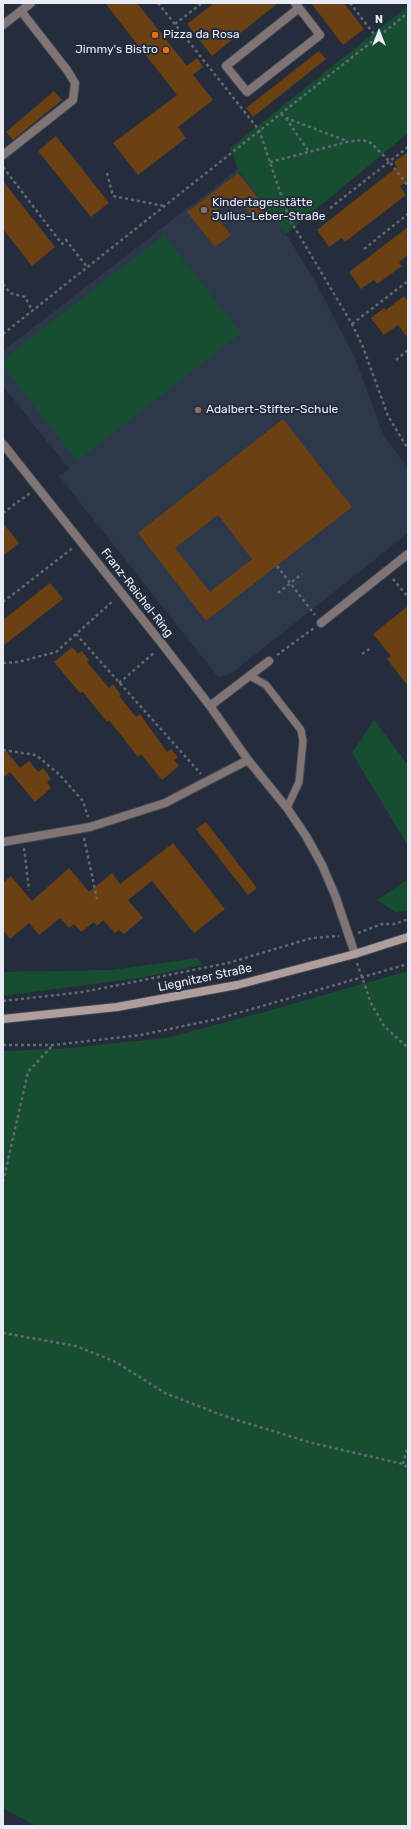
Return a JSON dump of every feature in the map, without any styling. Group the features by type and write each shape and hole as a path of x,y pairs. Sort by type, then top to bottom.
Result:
{"main road":[{"name":"Liegnitzer Straße","path":"3,1019 81,1012 237,985 355,954 408,937"}],"street":[{"path":"3,25 31,3"},
{"path":"297,6 320,35 247,92 226,66 297,6"},
{"path":"3,155 73,100 74,83 67,70 21,11"},
{"name":"Franz-Reichel-Ring","path":"3,444 82,541 210,706 248,760 287,808 306,836 336,895 355,954"},
{"path":"321,623 408,554"},
{"path":"210,706 269,661"},
{"path":"3,842 23,840 82,829 165,802 248,760"}],"lane":[{"path":"250,676 266,685 301,730 303,741 299,782 287,808"}],"path":[{"path":"158,3 258,130 281,197 298,235 352,324 363,347 388,416 408,449"},
{"path":"175,24 202,3"},
{"path":"350,3 377,38"},
{"path":"3,334 258,130 281,114 408,13"},
{"path":"281,114 286,118 347,142"},
{"path":"286,118 309,152"},
{"path":"270,162 347,142 362,140 371,143 389,161 408,186"},
{"path":"330,208 408,147"},
{"path":"3,167 62,244 66,240 87,268"},
{"path":"107,173 113,196 164,206"},
{"path":"364,249 408,214"},
{"path":"352,324 408,281"},
{"path":"3,284 10,293 25,297 32,310"},
{"path":"396,360 408,350"},
{"path":"3,513 37,487"},
{"path":"3,602 82,541"},
{"path":"269,661 321,623 277,566"},
{"path":"387,571 408,597"},
{"path":"278,593 302,574"},
{"path":"3,663 18,662 56,652 122,593"},
{"path":"76,634 207,781"},
{"path":"119,683 163,645"},
{"path":"362,654 371,648"},
{"path":"3,750 36,755 60,775 83,801 90,827"},
{"path":"82,829 97,899"},
{"path":"23,840 28,890"},
{"path":"3,1001 84,992 228,963 312,938 349,936 382,924 396,924 408,920"},
{"path":"3,1045 53,1045 141,1036 217,1018 408,964"},
{"path":"362,978 371,1003 384,1026 408,1048"},
{"path":"3,1182 28,1072 53,1045"},
{"path":"3,1332 76,1346 109,1359 166,1393 224,1416 312,1443 403,1464 408,1468"},
{"path":"403,1464 408,1445"}],"shaded area":[{"name":"Adalbert-Stifter-Schule","path":"238,169 286,234 316,283 355,358 383,434 408,468 408,533 231,674 218,677 59,476 69,469 3,386 3,351"}],"green space":[{"path":"408,6 408,133 286,234 238,169 230,148"},
{"path":"164,235 241,333 77,461 3,366 3,360"},
{"path":"374,720 408,765 408,846 352,753"},
{"path":"408,879 408,911 395,912 377,900"},
{"path":"198,958 202,965 145,977 3,996 3,972 112,970"},
{"path":"408,971 408,1826 36,1826 3,1808 3,1051 59,1049 166,1038"}],"building":[{"path":"105,3 137,3 187,66 197,58 203,67 193,75 213,100 178,127 186,138 138,175 113,143 177,95"},
{"path":"214,3 278,3 212,56 187,24"},
{"path":"311,3 344,3 364,29 343,45"},
{"path":"319,51 326,59 253,117 246,108"},
{"path":"54,91 62,100 13,140 6,132"},
{"path":"56,136 109,203 91,217 38,151"},
{"path":"408,152 408,181 400,186 406,195 345,242 342,238 329,247 317,230 397,167 394,162"},
{"name":"Kindertagesstätte Julius-Leber-Straße","path":"238,173 267,209 254,219 236,196 214,213 231,235 215,247 187,212"},
{"path":"3,181 55,247 32,266 3,229"},
{"path":"408,227 408,255 399,262 402,266 377,284 374,280 361,289 349,272"},
{"path":"404,296 408,302 408,338 398,325 384,335 371,318 384,308 386,310"},
{"path":"283,419 352,507 206,621 138,533","holes":["218,515 252,559 210,592 175,548"]},
{"path":"3,523 19,543 3,556"},
{"path":"50,583 63,599 3,646 3,620"},
{"path":"408,606 408,686 387,659 391,656 373,634"},
{"path":"72,647 78,654 82,651 89,660 87,662 109,688 113,684 121,695 119,696 136,717 140,714 167,752 171,749 178,757 174,760 179,766 162,780 141,754 138,757 109,720 107,722 83,692 80,693 54,662"},
{"path":"3,747 20,768 29,761 38,772 43,768 51,779 47,782 51,788 35,802 10,772 3,778"},
{"path":"206,822 257,888 248,895 196,829"},
{"path":"173,843 225,909 194,933 152,881 128,900 143,918 124,934 119,930 115,933 103,920 97,926 94,922 81,932 74,924 69,928 60,918 39,935 29,923 10,939 3,930 3,883 11,876 32,901 69,868 89,892 112,873 120,884"}],"place":[{"name":"Pizza da Rosa","path":"155,35"},
{"name":"Jimmy's Bistro","path":"166,50"},
{"name":"Kindertagesstätte Julius-Leber-Straße","path":"204,210"},
{"name":"Adalbert-Stifter-Schule","path":"198,410"}]}
